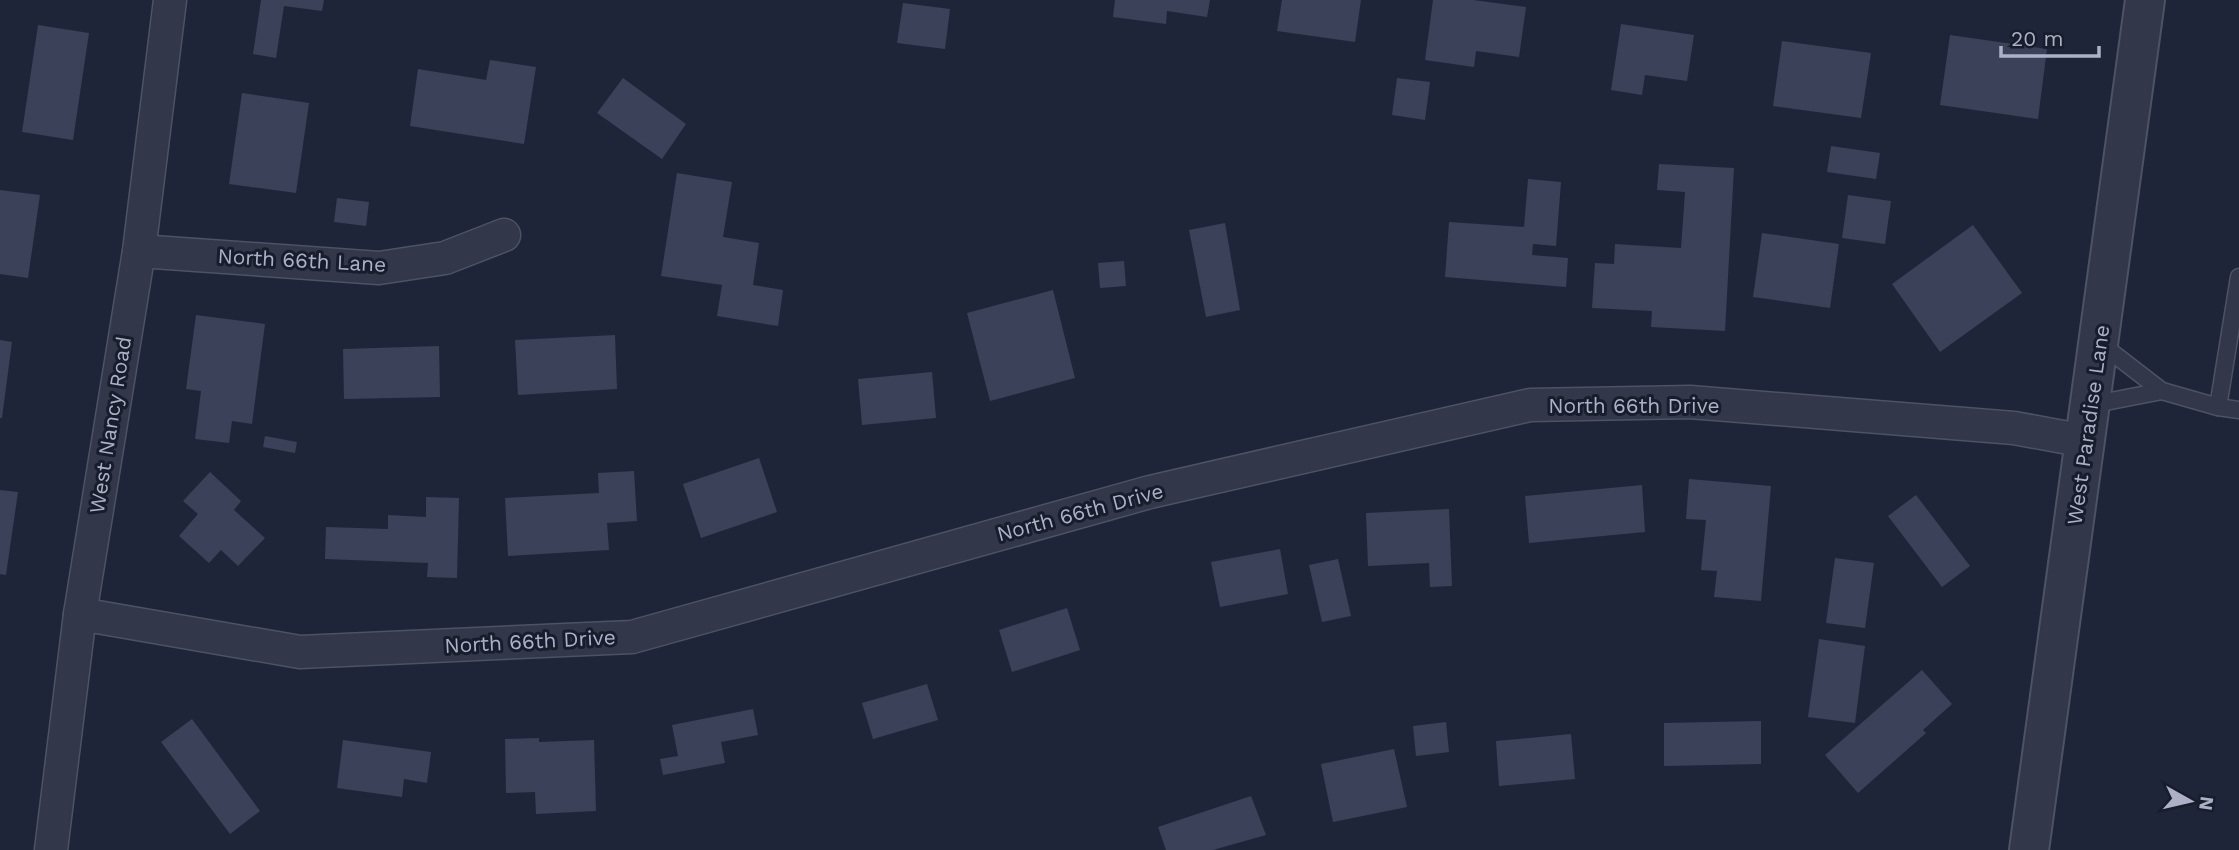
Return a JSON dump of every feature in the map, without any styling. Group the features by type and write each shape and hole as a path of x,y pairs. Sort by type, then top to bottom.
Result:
{"street":[{"name":"West Nancy Road","path":"51,850 80,614 138,251 170,0"},
{"name":"West Paradise Lane","path":"2029,850 2145,0"},
{"name":"North 66th Lane","path":"138,251 379,268 445,258 504,235"},
{"name":"North 66th Drive","path":"80,614 300,652 632,636 1150,492 1530,405 1690,402 2014,428 2088,423"}],"lane":[{"path":"2218,407 2239,277"},
{"path":"2099,343 2162,391 2218,407 2239,410"},
{"path":"2088,423 2162,391"}],"building":[{"path":"261,0 324,0 322,11 284,6 276,58 253,54"},
{"path":"1115,0 1210,0 1207,17 1167,11 1166,24 1113,17"},
{"path":"1282,0 1361,0 1355,42 1277,31"},
{"path":"1433,0 1473,0 1526,7 1519,57 1476,51 1474,67 1425,60"},
{"path":"903,3 950,9 945,49 897,43"},
{"path":"1621,24 1694,35 1687,81 1645,75 1642,95 1611,90"},
{"path":"38,25 89,33 73,140 22,132"},
{"path":"1950,35 2047,49 2038,119 1940,105"},
{"path":"1782,41 1871,53 1861,118 1773,106"},
{"path":"490,60 536,67 524,144 410,126 418,69 486,80"},
{"path":"623,78 686,124 662,159 597,113"},
{"path":"1397,78 1430,82 1425,120 1392,115"},
{"path":"242,93 309,103 296,193 229,184"},
{"path":"1831,146 1880,153 1876,179 1827,172"},
{"path":"1659,164 1734,168 1725,331 1651,327 1652,311 1592,308 1595,263 1614,264 1615,244 1681,248 1685,192 1657,190"},
{"path":"677,173 732,182 723,237 759,243 753,285 783,290 778,326 717,316 722,285 661,276"},
{"path":"1528,179 1561,182 1556,246 1533,244 1532,255 1568,258 1566,287 1445,277 1449,222 1524,227"},
{"path":"0,190 40,195 28,278 0,274"},
{"path":"1848,195 1891,201 1885,244 1842,238"},
{"path":"337,198 369,202 366,226 334,222"},
{"path":"1225,223 1240,310 1206,317 1189,230"},
{"path":"1973,225 2022,293 1940,352 1892,284"},
{"path":"1762,233 1839,244 1830,308 1753,297"},
{"path":"1124,261 1126,286 1100,288 1098,263"},
{"path":"1053,290 1075,378 990,401 967,313"},
{"path":"196,315 265,324 252,424 232,421 229,443 195,439 201,391 186,389"},
{"path":"615,335 617,389 518,395 515,340"},
{"path":"0,340 12,342 2,418 0,418"},
{"path":"439,346 440,397 344,399 343,349"},
{"path":"932,372 936,418 862,425 858,379"},
{"path":"265,436 297,442 295,453 263,447"},
{"path":"759,458 777,512 701,538 683,484"},
{"path":"634,471 637,521 607,523 609,550 508,556 505,498 599,493 598,473"},
{"path":"210,472 241,501 234,510 265,538 238,566 221,550 209,563 179,536 198,514 183,501"},
{"path":"1689,479 1771,486 1761,601 1714,597 1717,571 1701,570 1706,520 1686,519"},
{"path":"1642,485 1645,532 1529,543 1525,496"},
{"path":"0,490 18,492 6,575 0,574"},
{"path":"1916,495 1970,566 1942,587 1888,516"},
{"path":"426,497 459,498 457,578 427,577 428,563 325,559 326,527 388,529 388,515 426,517"},
{"path":"1449,509 1452,586 1430,587 1429,563 1368,566 1366,513"},
{"path":"1280,549 1288,594 1220,607 1211,562"},
{"path":"1835,558 1874,563 1865,628 1826,623"},
{"path":"1338,559 1351,616 1322,622 1309,565"},
{"path":"1067,608 1080,650 1012,672 999,630"},
{"path":"1819,639 1865,646 1855,723 1808,717"},
{"path":"1922,670 1952,704 1923,730 1926,733 1858,793 1825,755"},
{"path":"927,684 938,720 873,739 862,703"},
{"path":"753,709 758,735 721,742 725,763 663,775 660,759 678,756 672,725"},
{"path":"192,719 260,811 230,834 161,742"},
{"path":"1761,721 1761,764 1664,766 1664,723"},
{"path":"1446,722 1449,752 1416,756 1413,726"},
{"path":"1571,734 1575,779 1499,786 1496,741"},
{"path":"539,738 539,742 594,740 596,811 536,814 535,792 506,793 505,739"},
{"path":"343,740 431,752 427,783 404,779 402,797 337,788"},
{"path":"1394,749 1407,807 1333,822 1321,764"},
{"path":"1251,796 1266,835 1213,850 1166,850 1158,827"}]}
